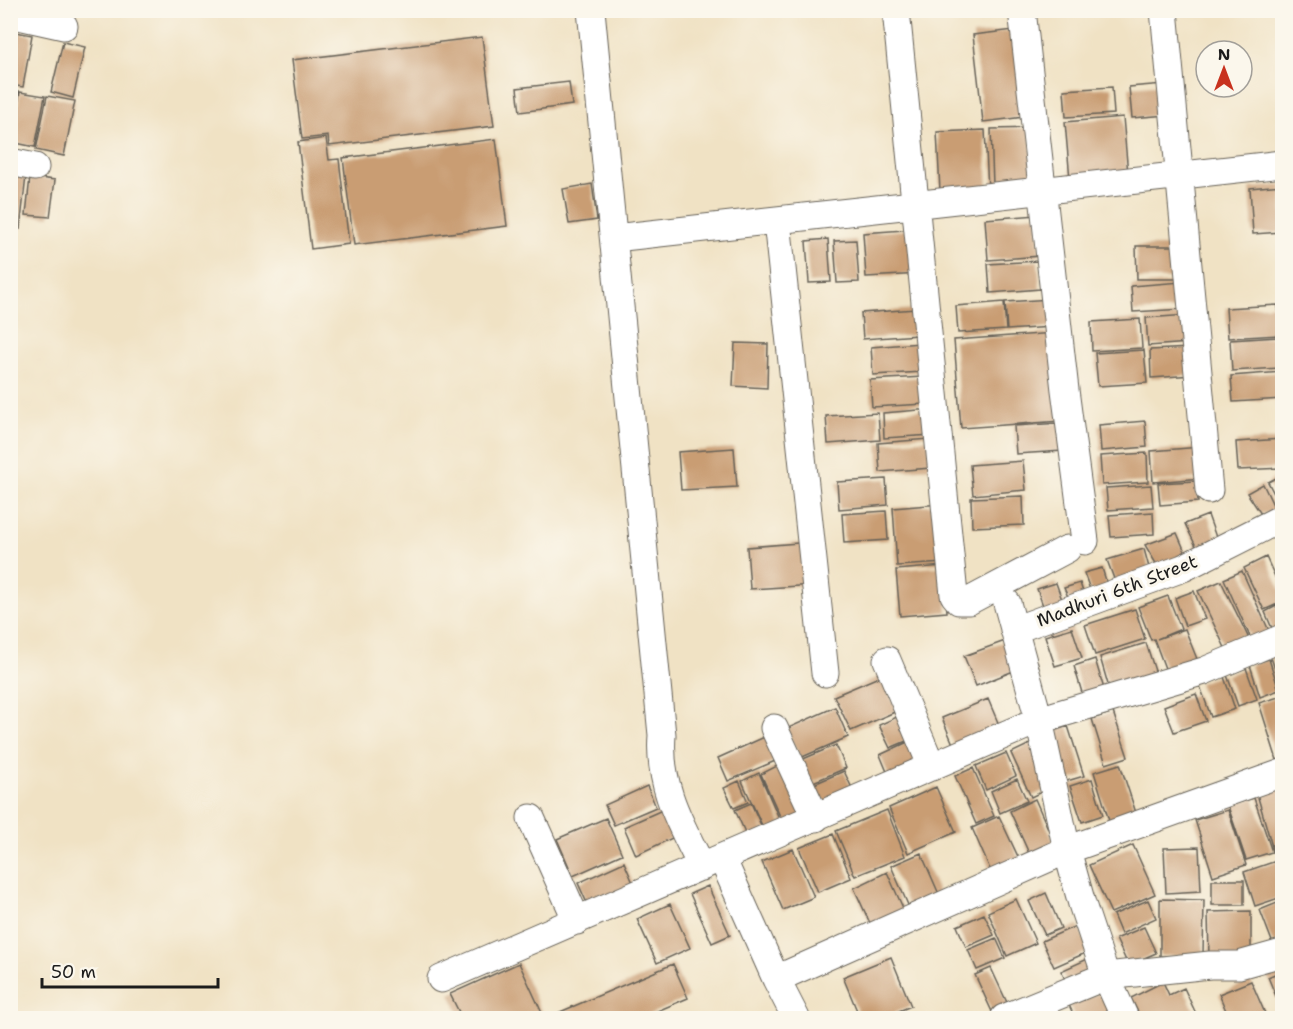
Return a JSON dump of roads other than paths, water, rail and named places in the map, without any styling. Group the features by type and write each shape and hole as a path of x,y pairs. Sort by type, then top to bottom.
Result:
{"street":[{"path":"591,10 666,787 675,814 712,863 796,1018"},
{"path":"896,10 954,595 959,602 969,602 1076,545 1065,390 1022,10"},
{"path":"1164,10 1197,368 1208,459 1209,490"},
{"path":"10,14 64,26"},
{"path":"614,238 1282,164"},
{"path":"777,221 825,673"},
{"name":"Madhuri 6th Street","path":"1014,630 1183,568 1282,518"},
{"path":"1007,603 1039,720 1067,849 1082,904 1106,976 1125,1018"},
{"path":"441,979 1039,720 1204,671 1282,638"},
{"path":"887,660 932,767"},
{"path":"774,728 816,818"},
{"path":"776,979 1067,849 1282,773"},
{"path":"531,818 577,921"},
{"path":"1004,1018 1106,976 1210,965 1239,965 1282,953"}]}
